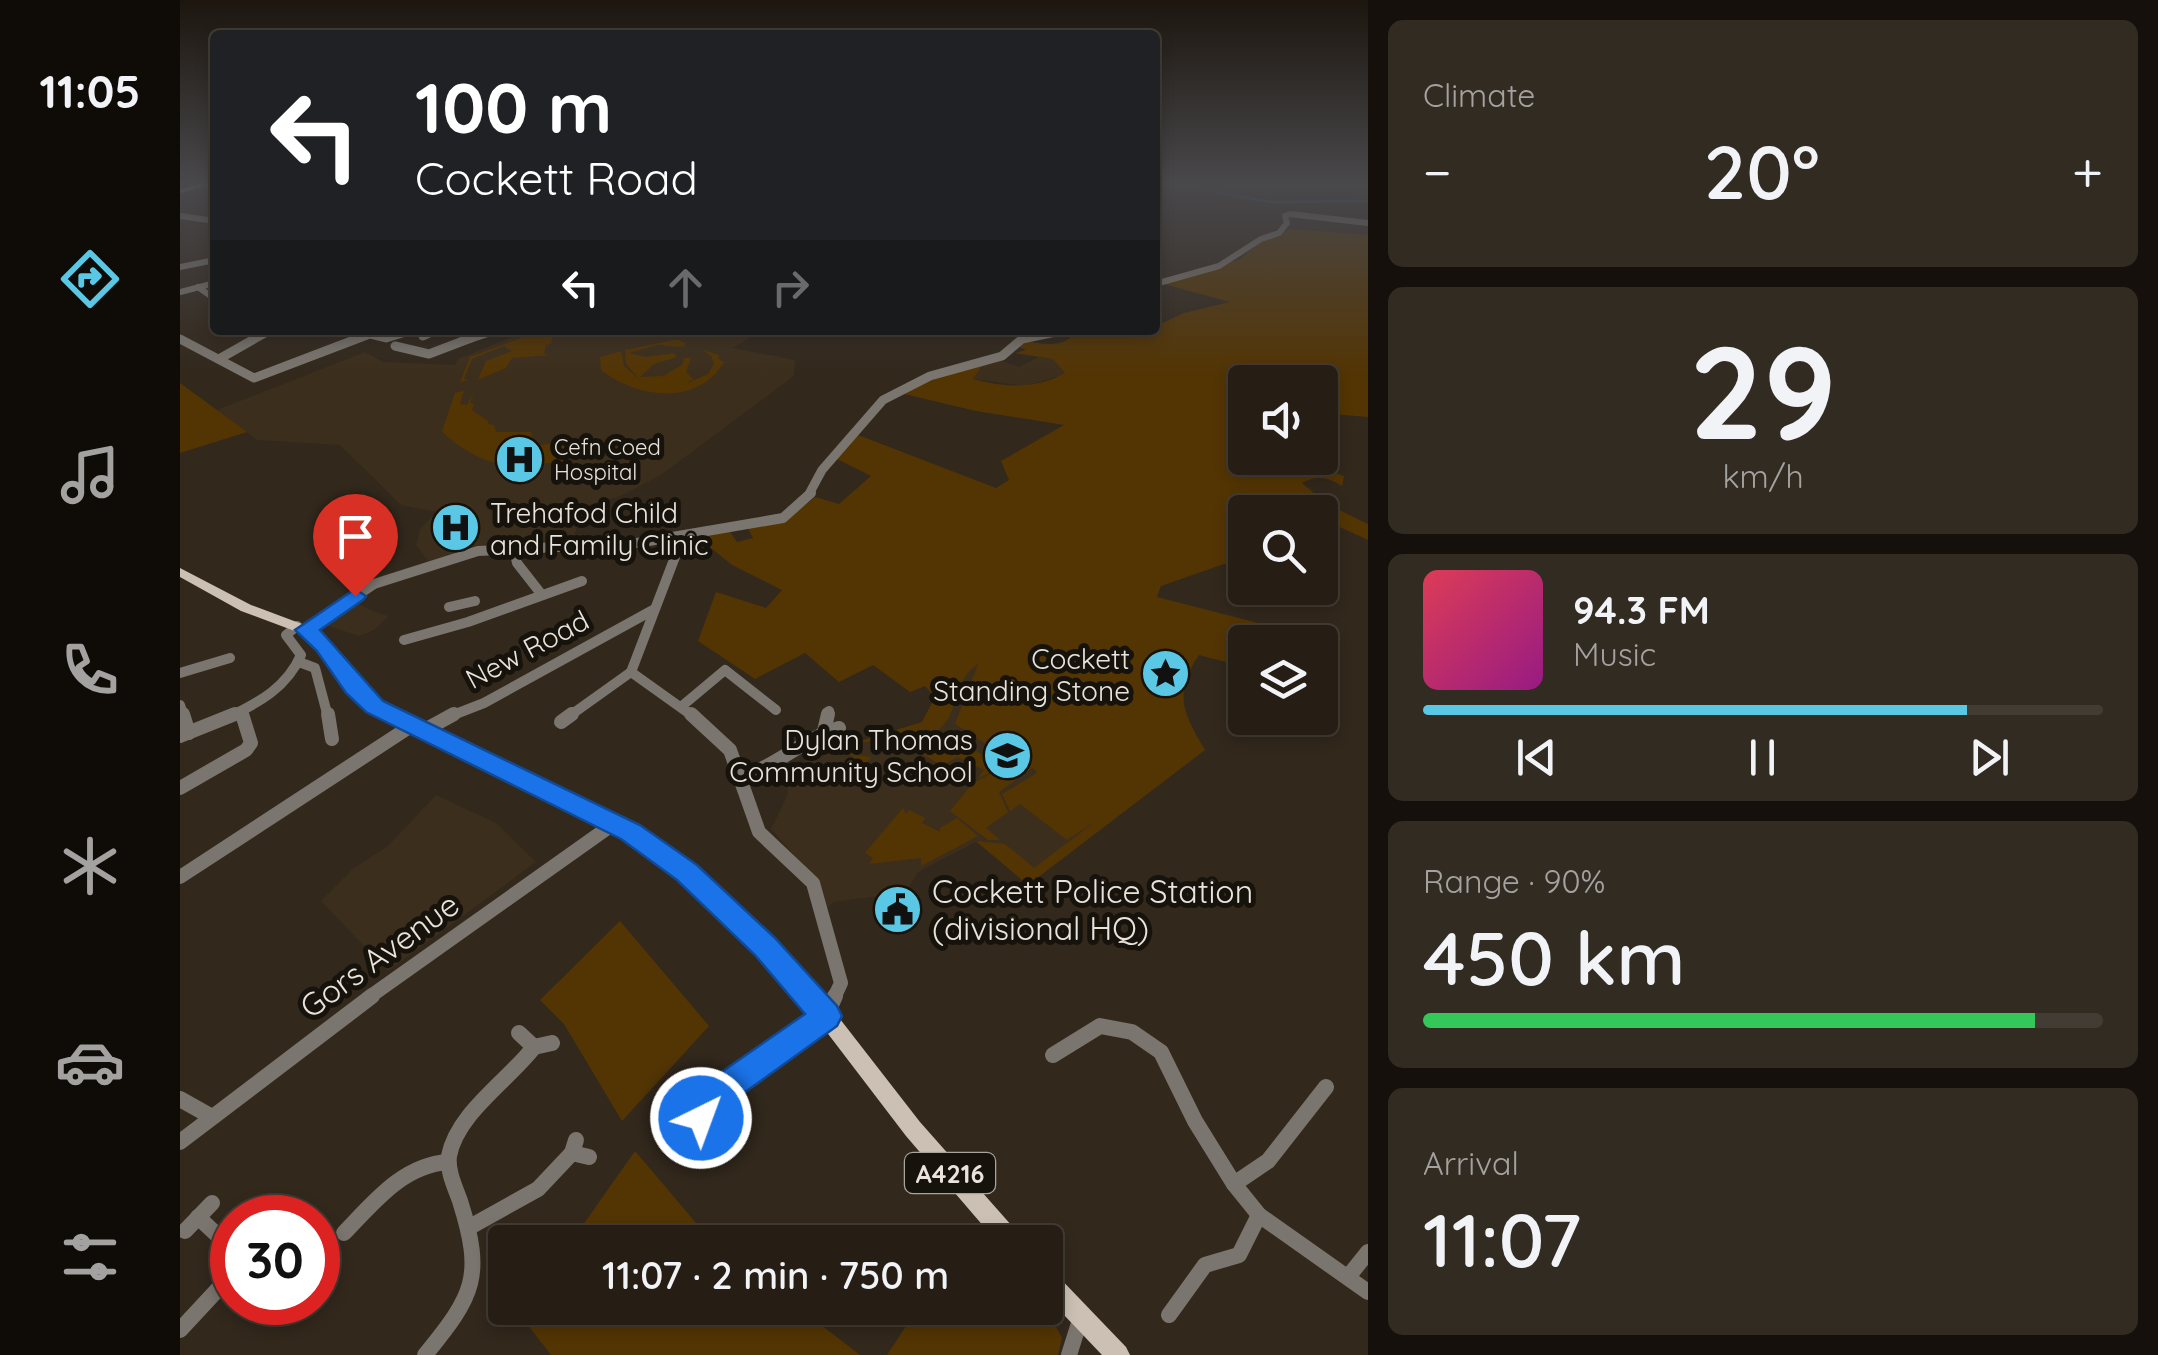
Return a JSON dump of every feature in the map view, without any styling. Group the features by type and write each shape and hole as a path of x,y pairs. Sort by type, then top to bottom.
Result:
{"main road":[{"name":"A4216","path":"180,572 324,646 374,707 616,822 687,873 765,947 826,1016 923,1140 996,1225"},
{"path":"1063,1298 1118,1355"}],"street":[{"path":"1160,283 1218,266 1247,247"},
{"path":"180,267 210,261"},
{"path":"180,292 210,284"},
{"path":"198,287 210,295"},
{"path":"219,359 261,335"},
{"path":"268,335 274,342"},
{"path":"180,338 254,378 356,335"},
{"path":"465,335 471,338"},
{"path":"395,346 429,354 480,335"},
{"path":"180,706 185,735 241,712 284,682 299,662 296,630 374,584 478,552 637,543 783,518 814,491 822,470 883,400 930,376 1002,356 1022,339 1041,335"},
{"path":"561,722 631,672 683,536"},
{"path":"514,550 516,563 542,595"},
{"path":"404,640 468,622 582,581"},
{"path":"468,622 454,606 475,601"},
{"name":"New Road","path":"180,878 417,729 484,703 654,610"},
{"path":"180,673 230,658"},
{"path":"299,662 310,664 318,674 332,738"},
{"path":"180,663 195,669"},
{"path":"682,706 725,670 745,682 755,699 776,710"},
{"path":"631,672 682,706 730,750 759,832 813,884 841,982 826,1016 705,1102 701,1118 720,1145"},
{"path":"824,731 829,711"},
{"path":"180,788 246,750 250,743 241,712"},
{"path":"741,777 765,772 781,762 793,747 839,728"},
{"name":"Gors Avenue","path":"180,1142 391,981 616,822"},
{"path":"1053,1055 1100,1026 1132,1032 1161,1052 1195,1121 1234,1184 1259,1215 1368,1292"},
{"path":"425,1355 462,1310 476,1276 475,1252 448,1162 452,1146 543,1045 519,1033"},
{"path":"1234,1184 1268,1160 1326,1087"},
{"path":"180,1099 212,1117"},
{"path":"468,1228 520,1204 556,1176 579,1150"},
{"path":"344,1233 370,1217 401,1180 431,1161 448,1162"},
{"path":"185,1232 210,1205"},
{"path":"1169,1315 1205,1264 1239,1255 1259,1215"},
{"path":"198,1217 210,1228"},
{"path":"1348,1277 1368,1252"},
{"path":"180,1330 210,1298"},
{"path":"1069,1355 1081,1318"}],"shaded area":[{"path":"1254,247 1368,247 1368,417 1338,414 1338,365 1228,365 1228,475 1344,476 1342,486 1322,478 1302,483 1316,495 1228,495 1228,562 1161,586 1157,597 1266,625 1228,625 1228,662 1199,655 1191,669 1183,693 1184,704 1205,750 1028,885 976,841 1005,844 1034,868 1096,821 1067,840 1020,804 1010,811 1002,794 1034,775 1037,772 1032,768 999,792 1008,812 986,828 1000,840 988,840 950,811 973,783 1013,762 955,724 978,664 967,673 941,728 910,743 902,739 853,743 922,722 935,697 925,686 910,692 873,665 839,682 805,653 755,679 698,641 716,592 766,608 782,590 732,565 696,536 728,529 737,542 753,538 747,526 791,514 815,497 839,504 871,476 837,459 858,435 996,488 1009,480 1001,461 1064,425 904,394 928,379 982,366 973,379 997,384 1043,382 1065,373 1053,359 1015,353 1026,350 1019,347 1024,340 1056,344 1072,335 1160,335 1160,324 1184,313 1230,302 1164,284 1240,259"},
{"name":"Cefn Coed Hospital","path":"517,335 747,335 750,338 732,348 795,360 794,376 661,475 620,496 575,509 578,524 571,544 429,562 416,545 420,529 437,512 401,505 340,445 257,440 217,410 365,352 383,362 455,365 458,359"},
{"path":"553,335 544,353 549,355 512,358 506,368 472,382 478,379 486,361 512,351 504,346 472,359 464,379 469,380 460,382 470,357 523,337"},
{"path":"678,339 686,344 683,347 658,345 629,353 646,357 674,353 677,357 654,364 640,377 663,376 682,365 684,358 691,358 686,372 693,379 685,384 708,374 714,364 701,349 719,355 718,359 724,362 699,386 683,392 648,392 615,380 601,370 600,357 621,351 624,366 640,380 626,364 625,350"},
{"path":"1039,357 1053,359 1066,374 1026,386 973,379 982,366 997,359 1019,367"},
{"path":"180,383 247,432 180,453"},
{"path":"464,391 460,404 467,405 474,391 472,410 494,425 496,432 531,432 534,446 566,441 562,456 568,449 582,447 583,454 566,461 523,464 497,463 470,452 442,431 455,393"},
{"path":"1338,509 1368,524 1368,540 1338,526"},
{"path":"349,600 388,616 374,630 359,636 317,622"},
{"name":"Dylan Thomas Community School","path":"1054,626 1206,645 1193,663 1183,712 1205,750 1028,885 976,842 918,872 909,887 895,894 833,902 828,908 819,883 771,829 787,796 788,784 805,761 943,716 957,684 974,665"},
{"path":"955,737 1001,767 977,779 984,770 957,757 942,766 919,752 922,750 911,748"},
{"path":"853,743 851,754 871,757 862,770 858,768 863,762 837,748"},
{"path":"436,795 496,823 536,862 388,971 321,901 354,868 388,846"},
{"path":"903,808 906,814 909,810 925,818 922,823 940,832 940,828 957,818 978,836 921,866 921,858 869,864 873,858 865,853"},
{"path":"620,921 709,1026 622,1121 564,1024 540,1000"},
{"path":"635,1151 698,1225 583,1225"},
{"path":"528,1325 821,1325 860,1355 551,1355"},
{"path":"907,1325 1055,1325 1062,1338 1058,1355 887,1355"}],"place":[{"name":"Cefn Coed Hospital","path":"519,460"},
{"name":"Trehafod Child and Family Clinic","path":"455,528"},
{"name":"Cockett Standing Stone","path":"1165,674"},
{"name":"Dylan Thomas Community School","path":"1008,755"},
{"name":"Cockett Police Station (divisional HQ)","path":"897,909"}],"route":[{"path":"355,596 306,630 374,707 616,822 687,873 765,947 826,1016 705,1102 701,1118"}]}
